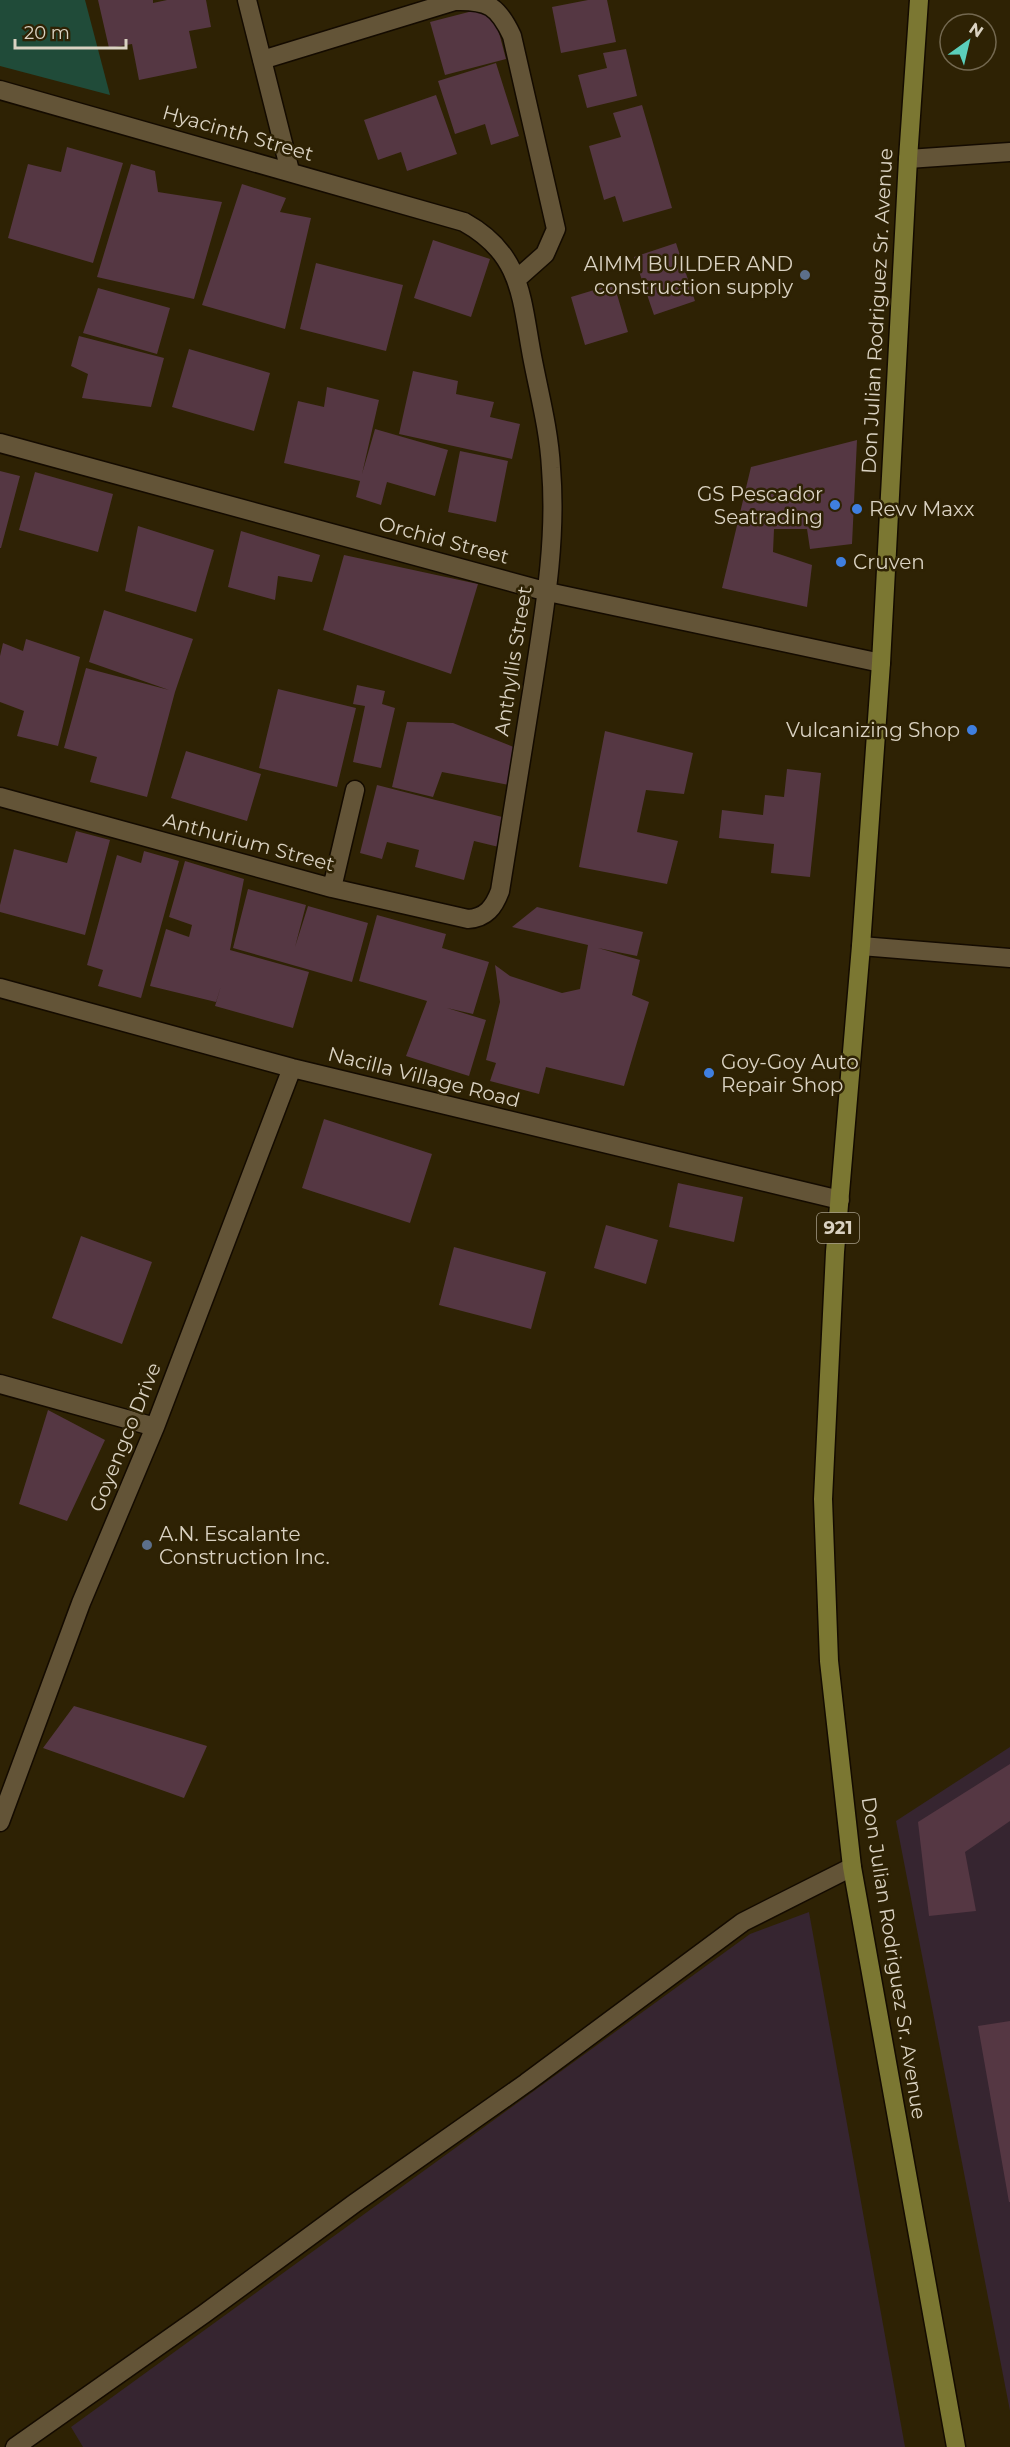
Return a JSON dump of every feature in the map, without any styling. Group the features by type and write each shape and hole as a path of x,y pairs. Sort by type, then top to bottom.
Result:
{"main road":[{"name":"Don Julian Rodriguez Sr. Avenue","path":"919,0 908,159 881,663 861,946 835,1252 823,1499 829,1661 852,1867 956,2447"}],"street":[{"path":"247,0 290,171"},
{"path":"262,60 454,1 474,0 492,6 504,18 512,36 556,229 545,254 518,278"},
{"name":"Hyacinth Street","path":"0,90 464,222"},
{"path":"908,159 1010,152"},
{"name":"Anthyllis Street","path":"464,222 482,232 496,246 518,278 551,466 553,503 548,592 500,891 495,903 487,913"},
{"name":"Orchid Street","path":"0,443 548,592 881,663"},
{"path":"332,888 355,790"},
{"name":"Anthurium Street","path":"0,797 332,888 468,919 477,919 487,913"},
{"path":"861,946 1010,958"},
{"name":"Nacilla Village Road","path":"0,987 292,1068 840,1200"},
{"name":"Goyengco Drive","path":"0,1822 81,1603 155,1426 292,1068"},
{"path":"0,1384 155,1426"},
{"path":"15,2447 526,2083 743,1922 852,1867"}],"shaded area":[{"path":"1010,1747 1010,2411 896,1821"},
{"path":"809,1912 905,2447 83,2447 71,2427 750,1934"}],"green space":[{"path":"0,0 85,0 110,95 0,66"}],"building":[{"path":"98,0 153,0 153,3 167,0 206,0 211,27 189,31 197,68 139,80 132,44 109,48"},
{"path":"588,0 607,0 616,42 561,53 552,7"},
{"path":"492,6 506,59 445,75 430,22"},
{"path":"626,49 637,96 587,108 578,75 607,68 603,53"},
{"path":"496,63 519,136 491,145 485,124 455,134 438,81"},
{"path":"436,95 457,154 407,171 401,152 378,160 364,120"},
{"path":"642,105 672,208 623,222 615,196 604,200 589,146 621,137 613,113"},
{"path":"67,147 123,163 93,263 8,238 28,164 61,172"},
{"path":"131,164 155,171 158,192 222,202 194,299 97,277"},
{"path":"242,184 286,198 280,212 311,218 285,329 202,305"},
{"path":"433,240 490,259 471,317 414,298"},
{"path":"676,243 695,301 654,315 634,257"},
{"path":"316,263 403,285 386,351 300,329"},
{"path":"614,284 628,332 585,345 571,297"},
{"path":"98,288 170,308 157,354 83,333"},
{"path":"79,336 164,358 151,407 82,398 88,374 71,366"},
{"path":"189,349 270,373 254,431 172,407"},
{"path":"413,371 458,381 456,394 494,402 490,417 520,424 512,459 399,434"},
{"path":"327,387 379,400 362,474 375,429 448,450 435,496 387,482 381,505 356,497 360,481 284,463 298,401 324,407"},
{"path":"857,440 852,544 810,549 807,529 774,529 773,552 812,565 807,607 722,588 751,467"},
{"path":"460,451 508,461 496,522 448,512"},
{"path":"0,471 20,476 1,548 0,548"},
{"path":"35,472 113,494 98,552 19,530"},
{"path":"138,526 214,550 196,612 125,591"},
{"path":"241,531 320,555 312,582 278,576 275,600 228,587"},
{"path":"344,555 478,584 451,674 323,630"},
{"path":"104,610 193,639 175,692 147,797 90,782 97,757 64,748 86,668 169,690 89,662"},
{"path":"26,639 80,657 58,746 17,736 24,711 0,702 0,656 3,643 23,651"},
{"path":"357,685 385,691 382,704 395,708 381,768 353,762 365,706 353,704"},
{"path":"278,689 356,708 337,787 259,768"},
{"path":"407,722 453,723 516,748 509,785 442,772 433,797 392,787"},
{"path":"605,731 693,753 684,794 646,790 637,832 678,841 667,884 579,867"},
{"path":"186,751 261,774 247,821 171,798"},
{"path":"787,769 821,773 810,877 771,873 774,844 719,838 722,810 763,815 765,795 784,797"},
{"path":"377,785 510,819 503,848 474,841 464,880 415,867 419,850 387,842 382,859 360,853"},
{"path":"76,831 110,840 85,935 0,912 14,849 67,863"},
{"path":"144,851 179,861 141,998 98,986 103,970 87,965 117,855 141,863"},
{"path":"185,861 244,879 230,950 309,972 293,1028 215,1006 221,986 216,1002 150,986 166,929 189,937 192,925 169,917"},
{"path":"248,889 306,905 295,947 308,906 368,923 352,982 233,948"},
{"path":"537,907 643,932 637,956 598,948 640,960 632,995 649,1002 624,1086 546,1067 539,1094 490,1081 496,1063 486,1060 500,1002 495,965 510,976 562,993 580,989 588,945 512,927"},
{"path":"377,915 446,934 442,948 489,962 473,1014 447,1008 486,1020 469,1076 406,1056 427,1001 359,981"},
{"path":"324,1119 432,1154 410,1223 302,1188"},
{"path":"678,1183 743,1197 734,1242 669,1227"},
{"path":"606,1225 658,1240 646,1284 594,1268"},
{"path":"81,1236 152,1262 122,1344 52,1318"},
{"path":"454,1247 546,1272 531,1329 439,1305"},
{"path":"48,1410 105,1440 67,1521 19,1504"},
{"path":"74,1706 207,1746 184,1798 43,1748"},
{"path":"1010,1764 1010,1821 965,1852 976,1911 929,1916 918,1822"},
{"path":"1010,2021 1010,2202 1009,2202 978,2026"}],"place":[{"name":"AIMM BUILDER AND construction supply","path":"805,275"},
{"name":"GS Pescador Seatrading","path":"835,505"},
{"name":"Revv Maxx","path":"857,509"},
{"name":"Cruven","path":"841,562"},
{"name":"Vulcanizing Shop","path":"972,730"},
{"name":"Goy-Goy Auto Repair Shop","path":"709,1073"},
{"name":"A.N. Escalante Construction Inc.","path":"147,1545"}]}
